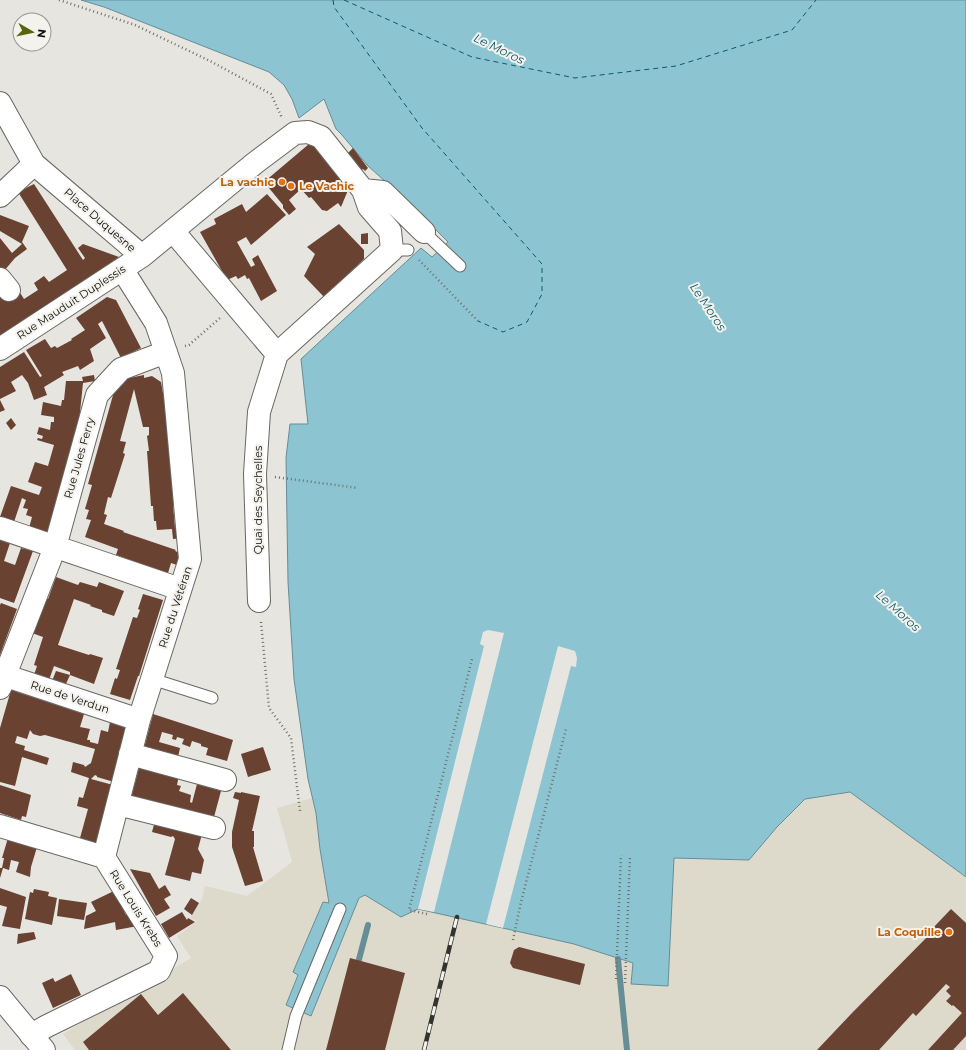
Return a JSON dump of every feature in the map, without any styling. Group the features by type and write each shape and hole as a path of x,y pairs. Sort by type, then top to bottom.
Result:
{"street":[{"name":"Place Duquesne","path":"0,103 34,164 142,256 255,163 295,133"},
{"path":"173,231 277,354 400,250 390,231 369,206 363,190 321,138 308,132 295,133"},
{"path":"0,196 34,164"},
{"path":"363,190 383,192 424,232"},
{"name":"Rue Mauduit Duplessis","path":"0,349 142,256"},
{"path":"122,269 156,323 166,352"},
{"name":"Rue Jules Ferry","path":"1,679 54,547 97,395 120,369 166,352"},
{"name":"Rue du Vétéran","path":"104,857 139,720 190,559 173,373 166,352"},
{"name":"Quai des Seychelles","path":"259,602 255,474 259,412 277,354"},
{"path":"0,528 180,589"},
{"name":"Rue de Verdun","path":"1,679 139,720"},
{"path":"130,754 225,780"},
{"path":"118,804 214,828"},
{"name":"Rue Louis Krebs","path":"0,826 104,857 166,956 159,971 47,1026 37,1042"},
{"path":"0,997 37,1042"}],"lane":[{"path":"424,232 460,266"},
{"path":"152,679 212,698"},
{"path":"288,1050 296,1016 340,908"}],"path":[{"path":"59,0 135,25 210,60 271,94 284,123 295,133"},
{"path":"400,250 452,294 478,321"},
{"path":"283,478 358,488"},
{"path":"259,602 269,708 291,738 300,811"},
{"path":"427,914 409,910 472,659"},
{"path":"513,940 521,902 566,729"},
{"path":"616,979 621,855"},
{"path":"625,983 630,856"}],"shaded area":[{"path":"850,792 966,877 966,1050 75,1050 63,1034 191,958 177,936 197,921 190,918 202,899 205,886 247,896 292,862 277,808 312,798 316,813 329,903 323,903 294,972 298,975 286,1005 311,1015 359,898 366,895 401,917 418,909 574,944 633,963 674,858 749,860 777,827 805,799"}],"water":[{"name":"Le Moros","path":"81,0 966,0 966,877 850,792 805,799 777,827 749,860 674,858 668,986 631,984 633,963 574,944 418,909 401,917 365,895 359,898 311,1016 286,1005 298,975 293,972 323,902 329,903 316,813 308,779 294,679 288,582 286,458 290,424 308,424 301,359 421,248 432,257 448,242 406,200 368,166 336,129 324,99 299,118 292,99 284,85 269,72 104,7"}],"pier":[{"path":"488,630 504,633 434,912 418,909 484,646 480,644 483,632"},
{"path":"558,646 575,651 577,658 576,667 571,666 503,928 486,924"}],"building":[{"path":"309,144 317,144 351,183 341,207 338,203 327,211 322,210 311,197 309,198 301,189 289,200 296,209 289,215 283,208 283,205 264,182"},
{"path":"353,148 368,168 365,171 363,169 360,171 347,154"},
{"path":"34,184 83,260 85,258 78,248 83,244 119,257 0,339 0,291 17,288 24,299 38,290 34,283 44,276 49,282 67,270 18,192"},
{"path":"267,194 286,215 251,245 246,237 237,242 251,267 255,265 252,259 258,255 277,291 261,301 249,278 247,279 245,275 238,279 236,276 227,280 200,232 216,224 214,219 242,204 246,212"},
{"path":"0,215 29,226 22,242 27,249 15,258 4,271 0,267 0,238 12,253 22,244 0,231"},
{"path":"339,224 364,250 364,259 324,297 304,276 315,254 307,247"},
{"path":"368,233 368,244 361,244 361,234"},
{"path":"107,297 116,300 141,348 121,358 102,321 98,324 106,338 90,349 94,361 80,370 78,366 62,372 64,375 44,387 47,395 34,400 28,383 22,375 11,382 16,391 0,399 0,367 24,352 40,377 42,376 26,350 45,339 51,348 55,346 57,348 72,340 71,339 85,330 76,318"},
{"path":"94,375 95,381 83,383 79,422 67,472 47,534 29,528 32,517 26,515 28,509 23,508 26,500 22,498 14,522 0,517 11,486 39,495 42,487 28,482 35,462 48,466 54,445 37,440 38,438 42,439 43,436 37,434 39,427 50,430 51,422 54,422 54,417 41,415 43,402 61,406 62,400 64,400 66,381 83,381 82,377"},
{"path":"144,375 144,378 152,376 161,382 169,426 175,528 183,528 183,538 173,539 172,529 157,530 156,521 154,521 153,506 151,506 147,451 149,451 147,436 149,435 149,427 143,427 134,389 120,441 126,442 123,453 125,454 111,498 108,497 104,514 107,515 104,524 176,550 175,551 183,554 180,566 171,563 168,573 116,555 118,549 85,537 91,520 86,519 89,510 85,509 92,485 88,484 115,388 124,379"},
{"path":"0,400 5,410 0,412"},
{"path":"11,418 16,425 11,430 6,423"},
{"path":"0,539 10,543 4,561 15,565 21,548 33,551 14,603 0,598"},
{"path":"56,577 78,585 80,582 97,587 99,582 124,591 114,616 74,599 58,645 103,658 94,684 70,675 70,672 54,666 49,680 34,675 37,666 34,665 43,637 32,633 45,598 48,599"},
{"path":"143,594 163,600 130,700 110,694 115,678 117,679 120,670 116,669 133,617 137,618 140,610 138,609"},
{"path":"1,603 17,609 0,655 0,605"},
{"path":"56,671 70,675 65,686 52,681"},
{"path":"11,690 84,714 80,727 90,729 87,740 90,740 90,742 98,744 101,730 108,732 110,722 127,728 114,782 95,775 91,779 113,785 98,844 80,838 88,809 77,806 79,797 83,798 89,778 71,772 73,762 84,765 85,767 91,763 95,749 45,735 40,736 33,734 30,730 27,739 17,736 15,743 25,746 24,750 49,758 47,765 22,757 15,786 0,782 0,728"},
{"path":"153,714 233,740 227,761 206,755 208,748 201,746 201,744 192,741 190,747 182,744 184,739 177,737 176,740 172,739 173,735 162,732 159,742 180,748 178,757 143,752"},
{"path":"263,747 271,770 248,777 241,754"},
{"path":"140,764 179,775 177,785 181,786 179,791 191,795 190,802 192,803 197,784 221,791 214,817 190,810 189,817 130,802"},
{"path":"0,785 31,795 26,817 22,816 21,820 0,813"},
{"path":"235,792 260,796 252,831 254,831 253,847 263,881 245,886 232,847 232,832 239,800 233,798"},
{"path":"155,821 202,834 198,849 204,860 201,874 192,872 190,881 165,875 175,839 173,836 171,837 152,832"},
{"path":"8,838 37,847 31,867 30,877 16,872 19,862 11,860 9,870 3,868 0,878 0,868 2,868 4,858 2,858"},
{"path":"130,869 150,873 159,889 165,885 171,895 164,899 170,908 156,916"},
{"path":"0,888 26,897 20,929 2,926 7,907 0,905"},
{"path":"34,889 49,892 48,896 57,898 52,925 25,919 30,892 33,893"},
{"path":"116,890 124,906 122,907 126,915 128,914 138,926 116,930 115,922 84,929 86,916 96,911 91,902"},
{"path":"191,898 199,903 192,915 184,909"},
{"path":"59,899 87,903 84,920 57,916"},
{"path":"951,909 966,923 966,1036 953,1050 928,1050 962,1013 946,1001 951,996 946,991 950,987 946,984 916,1016 913,1013 879,1050 817,1050 934,930 932,929"},
{"path":"182,912 187,920 188,918 195,922 169,938 161,924"},
{"path":"34,932 36,939 17,944 18,934"},
{"path":"519,947 585,964 580,985 513,968 510,963 514,950"},
{"path":"350,958 405,973 385,1050 326,1050"},
{"path":"71,974 81,995 53,1008 42,983 53,978 55,982"},
{"path":"183,993 231,1050 89,1050 83,1042 141,994 158,1015"}],"waterway":[{"path":"357,967 368,925"},
{"path":"618,959 627,1050"}],"ferry route":[{"path":"333,0 334,7 422,128 542,264 542,294 527,322 503,332 478,321"},
{"path":"344,0 472,57 575,78 676,66 792,30 816,0"}],"railway":[{"path":"424,1050 457,917"}],"place":[{"name":"La vachic","path":"282,182"},
{"name":"Le Vachic","path":"291,186"},
{"name":"La Coquille","path":"949,932"}]}
